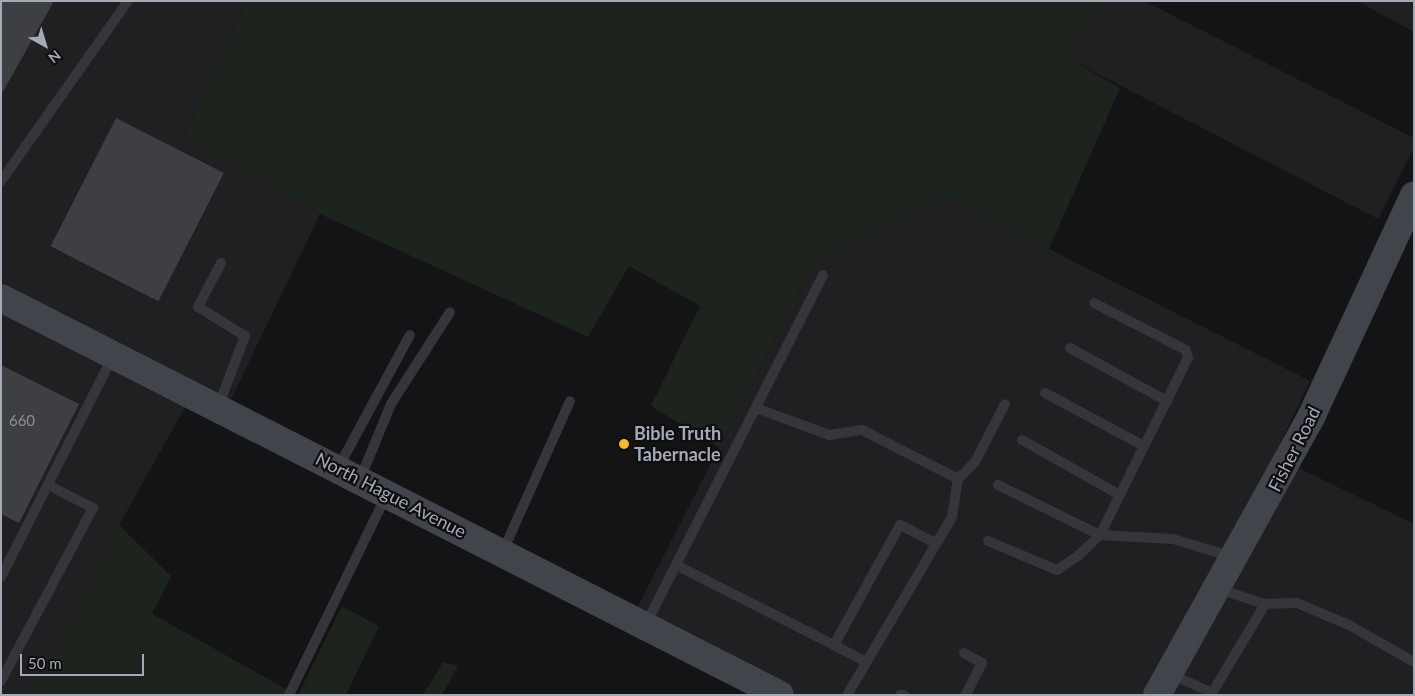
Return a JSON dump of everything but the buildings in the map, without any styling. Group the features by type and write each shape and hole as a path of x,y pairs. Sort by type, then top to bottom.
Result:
{"main road":[{"name":"Fisher Road","path":"1163,684 1237,558 1312,415 1414,195"},
{"name":"North Hague Avenue","path":"1,298 503,551 780,695"}],"lane":[{"path":"1,181 128,1"},
{"path":"218,407 245,336 198,307 221,263"},
{"path":"646,624 823,275"},
{"path":"988,540 1057,570 1100,535 1188,358 1186,350 1094,303"},
{"path":"349,474 450,312"},
{"path":"349,474 410,335"},
{"path":"1070,348 1167,401"},
{"path":"1,577 50,486 113,355"},
{"path":"1046,393 1144,446"},
{"path":"503,551 570,401"},
{"path":"847,695 933,542 952,517 958,479 976,462 1005,404"},
{"path":"756,408 829,435 862,430 958,479"},
{"path":"1022,440 1120,494"},
{"path":"998,485 1100,535 1186,542 1237,558"},
{"path":"1,681 93,508 50,486"},
{"path":"289,695 388,493"},
{"path":"834,645 900,525 933,542"},
{"path":"676,565 866,662"},
{"path":"1219,588 1265,604 1297,603 1349,625 1414,662"},
{"path":"1163,684 1212,694 1265,604"},
{"path":"964,653 982,663 966,695"}],"shaded area":[{"path":"1,1 247,1 184,138 320,214 225,412 192,395 119,525 34,695 1,695"},
{"path":"247,1 1096,1 1069,59 1120,88 1048,251 944,196 814,261 719,447 651,406 700,306 629,266 588,337 320,214 184,138"},
{"path":"1096,1 1144,1 1414,138 1414,147 1378,219 1069,59"},
{"path":"1357,1 1414,1 1414,32"},
{"path":"944,196 1310,381 1274,456 1414,524 1414,695 755,695 629,624 814,261"},
{"path":"119,525 171,576 152,614 297,695 34,695"},
{"path":"342,606 379,626 346,695 298,695"},
{"path":"443,662 458,666 442,695 423,695"}],"place":[{"name":"Bible Truth Tabernacle","path":"624,444"}]}
